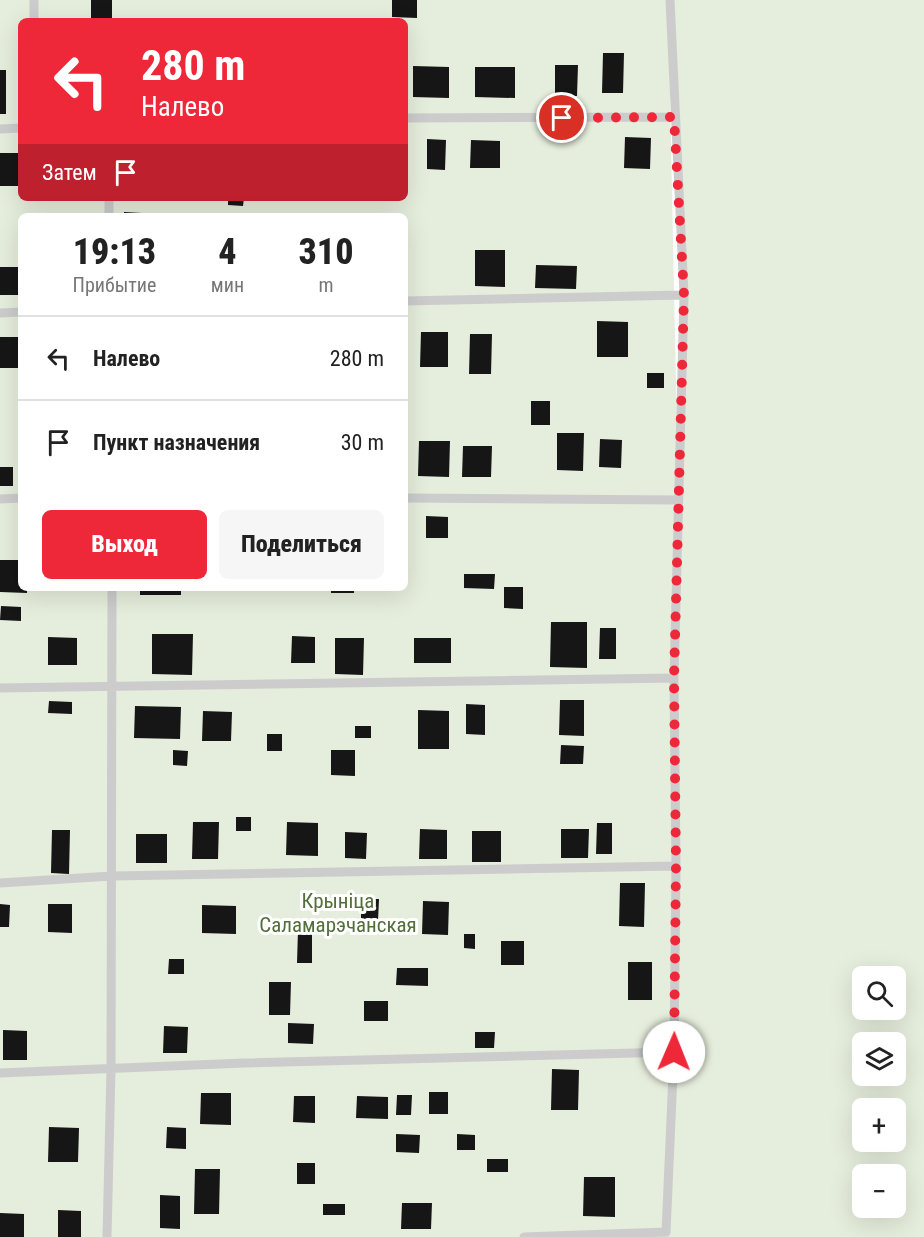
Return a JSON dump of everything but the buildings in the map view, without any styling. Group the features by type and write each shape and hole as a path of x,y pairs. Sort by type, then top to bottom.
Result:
{"lane":[{"path":"34,0 34,18"},
{"path":"524,1237 666,1232 674,1052 676,866 674,678 684,295 670,0"},
{"path":"408,118 674,117"},
{"path":"0,129 18,128"},
{"path":"408,301 684,295"},
{"path":"0,313 18,312"},
{"path":"0,499 18,498"},
{"path":"408,498 678,500"},
{"path":"107,1237 111,1070 112,591"},
{"path":"0,688 674,678"},
{"path":"0,883 112,876 676,866"},
{"path":"0,1073 243,1063 674,1052"}],"green space":[{"name":"Крыніца Саламарэчанская","path":"0,0 668,0 678,481 684,295 670,0 924,0 924,1237 0,1237"}],"route":[{"path":"562,118 674,117 684,295 674,678 676,866 674,1052"}]}
